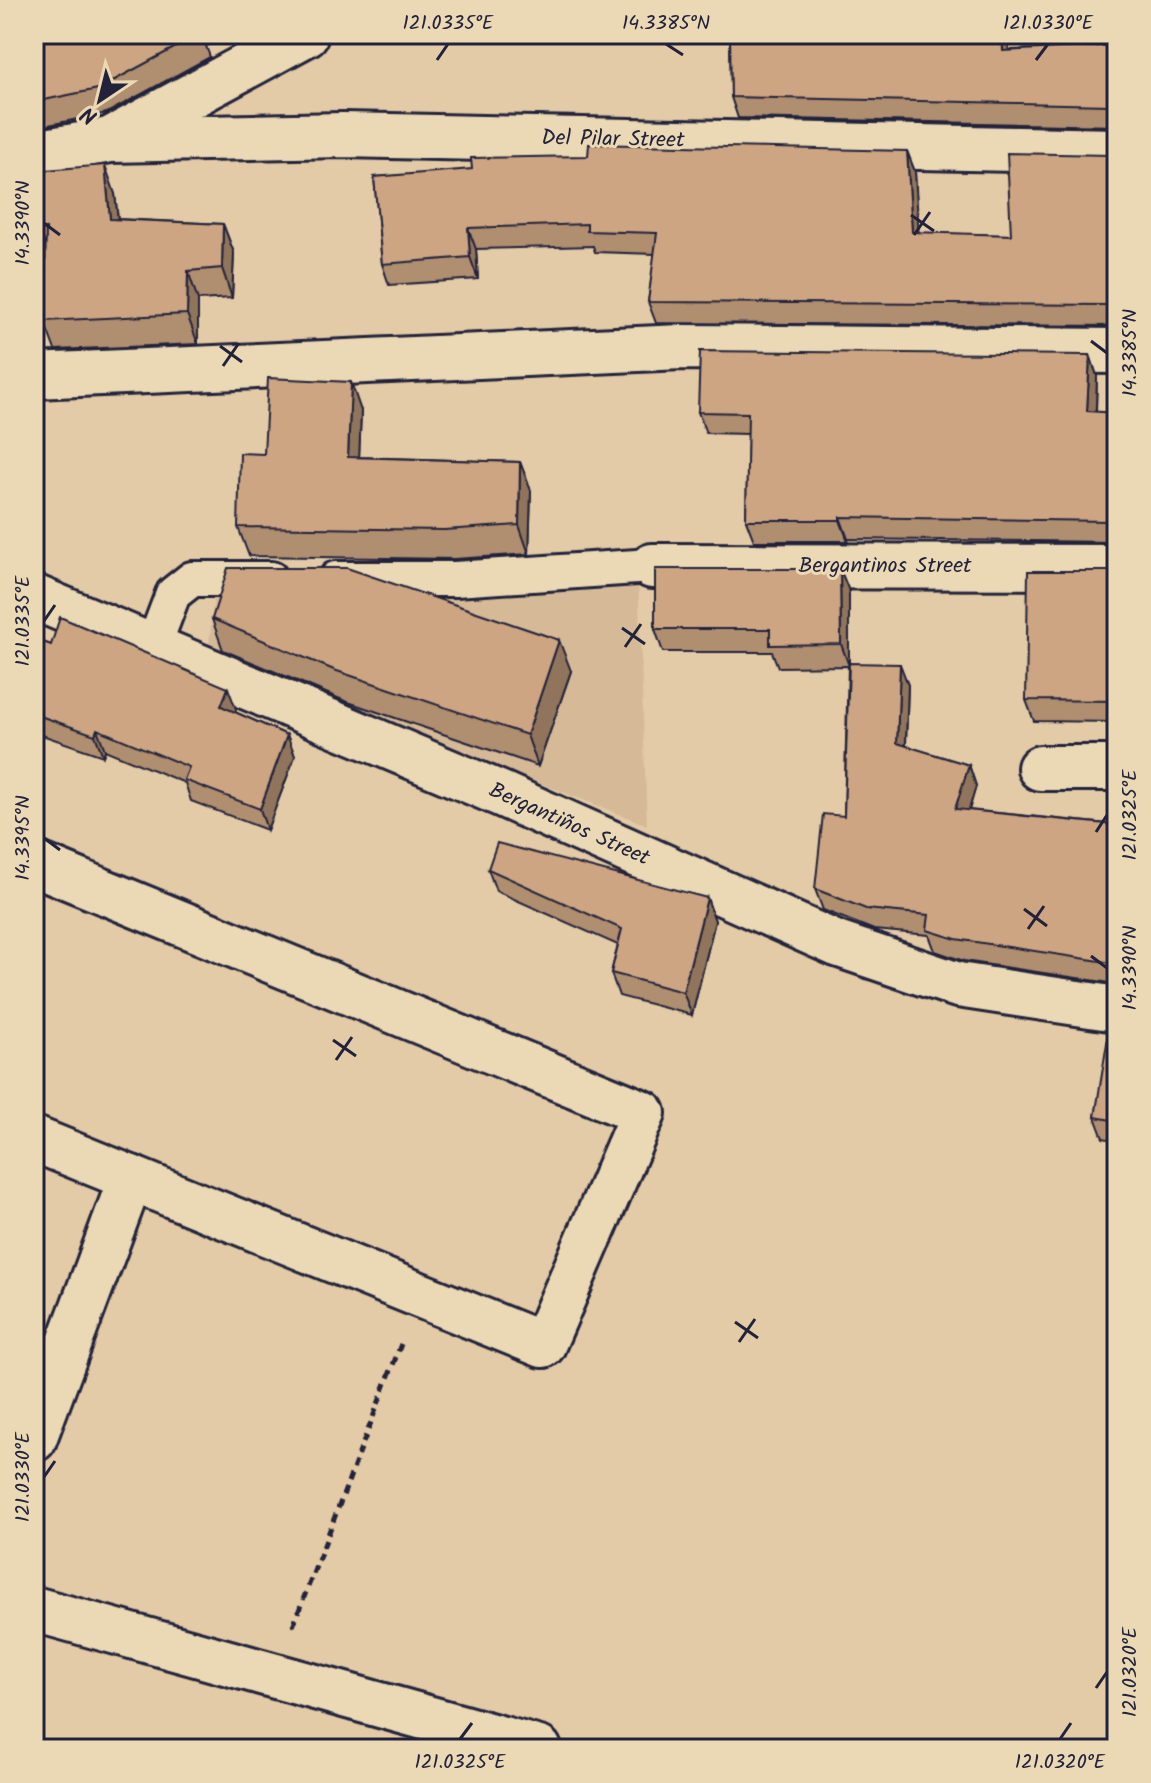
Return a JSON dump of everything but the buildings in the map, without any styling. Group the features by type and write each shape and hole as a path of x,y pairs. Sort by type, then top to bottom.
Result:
{"street":[{"path":"34,153 110,140 306,34"},
{"name":"Del Pilar Street","path":"110,140 343,135 1117,151"},
{"path":"34,376 682,347 1117,351"},
{"name":"Bergantinos Street","path":"652,566 1117,567"},
{"name":"Bergantiños Street","path":"34,597 501,794 837,944 958,985 1117,1009"},
{"path":"1040,768 1117,768"},
{"path":"34,863 643,1113 543,1345 34,1139"},
{"path":"34,1439 131,1178"},
{"path":"34,1609 539,1749"}],"lane":[{"path":"153,647 173,594 192,579 455,579 652,566"}],"path":[{"path":"274,1676 420,1295"}],"shaded area":[{"path":"638,575 647,825 208,654 214,596"}]}
